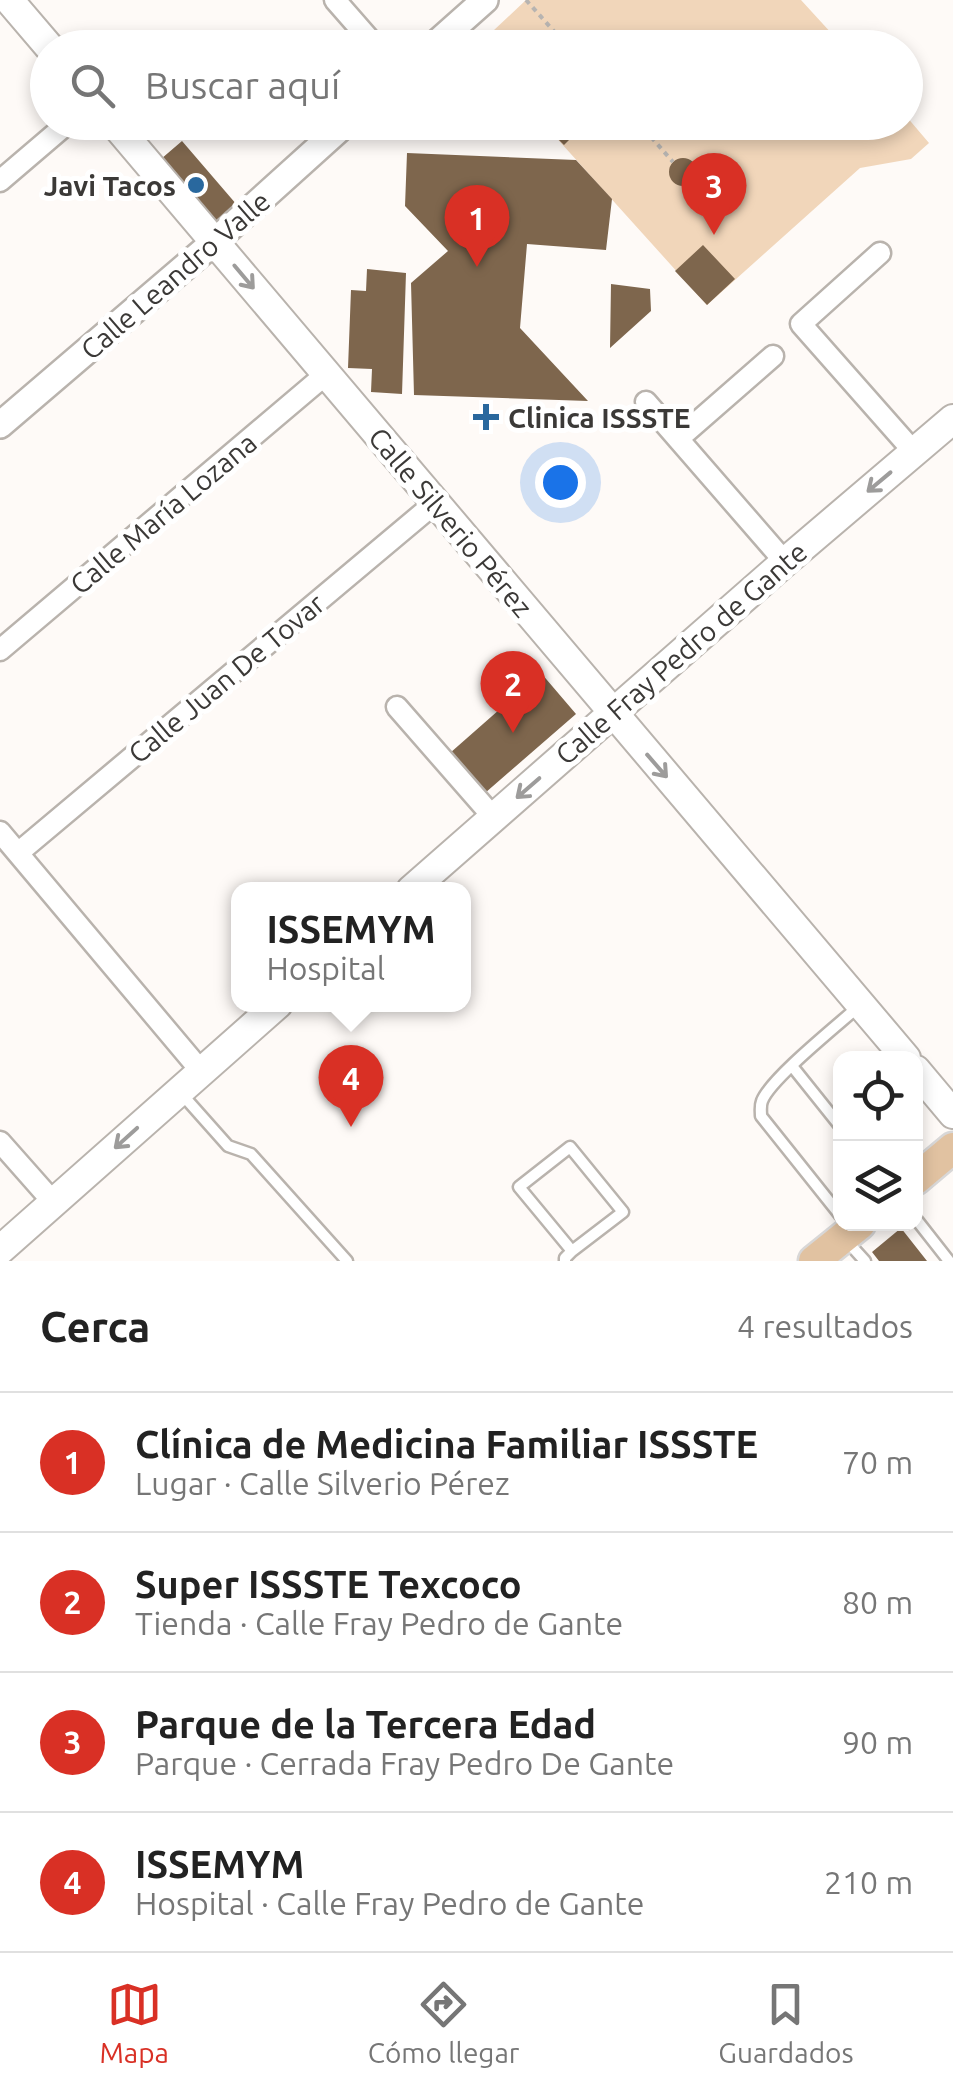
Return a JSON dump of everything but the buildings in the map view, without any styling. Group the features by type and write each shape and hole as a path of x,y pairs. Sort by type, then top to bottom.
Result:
{"main road":[{"path":"9,0 35,30"},
{"name":"Calle Silverio Pérez","path":"128,140 900,1051"},
{"name":"Calle Fray Pedro de Gante","path":"420,882 953,419"},
{"path":"1,1250 269,1012"},
{"path":"923,1078 953,1114"},
{"path":"923,1172 953,1148"},
{"path":"814,1261 844,1231"}],"street":[{"path":"334,0 361,30"},
{"path":"451,30 484,0"},
{"path":"0,181 47,140"},
{"name":"Calle Leandro Valle","path":"0,424 327,140"},
{"path":"880,253 801,324 914,452"},
{"path":"678,439 773,356"},
{"name":"Calle María Lozana","path":"0,650 326,375"},
{"path":"646,402 784,562"},
{"name":"Calle Juan De Tovar","path":"18,853 435,503"},
{"path":"397,706 494,818"},
{"path":"0,832 201,1071"},
{"path":"0,1142 54,1202"},
{"path":"1,1250 12,1261"}],"lane":[{"path":"833,1206 762,1116 760,1103 792,1066 861,1004"},
{"path":"792,1066 833,1117"},
{"path":"179,1091 228,1146 251,1154 347,1261"},
{"path":"570,1147 623,1212 568,1256 519,1186 570,1147"},
{"path":"923,1229 948,1261"},
{"path":"851,1231 865,1261"}],"path":[{"path":"526,0 554,30"},
{"path":"654,140 673,162"}],"shaded area":[{"path":"526,0 801,0 828,30 494,30"},
{"path":"923,136 929,143 911,159 860,168 707,305 558,140 923,140"}],"place":[{"name":"Javi Tacos","path":"196,185"},
{"name":"Parque de la Tercera Edad","path":"714,235"},
{"name":"Clínica de Medicina Familiar ISSSTE","path":"477,267"},
{"name":"Clinica ISSSTE","path":"486,417"},
{"name":"Super ISSSTE Texcoco","path":"513,733"},
{"name":"ISSEMYM","path":"351,1127"}]}
